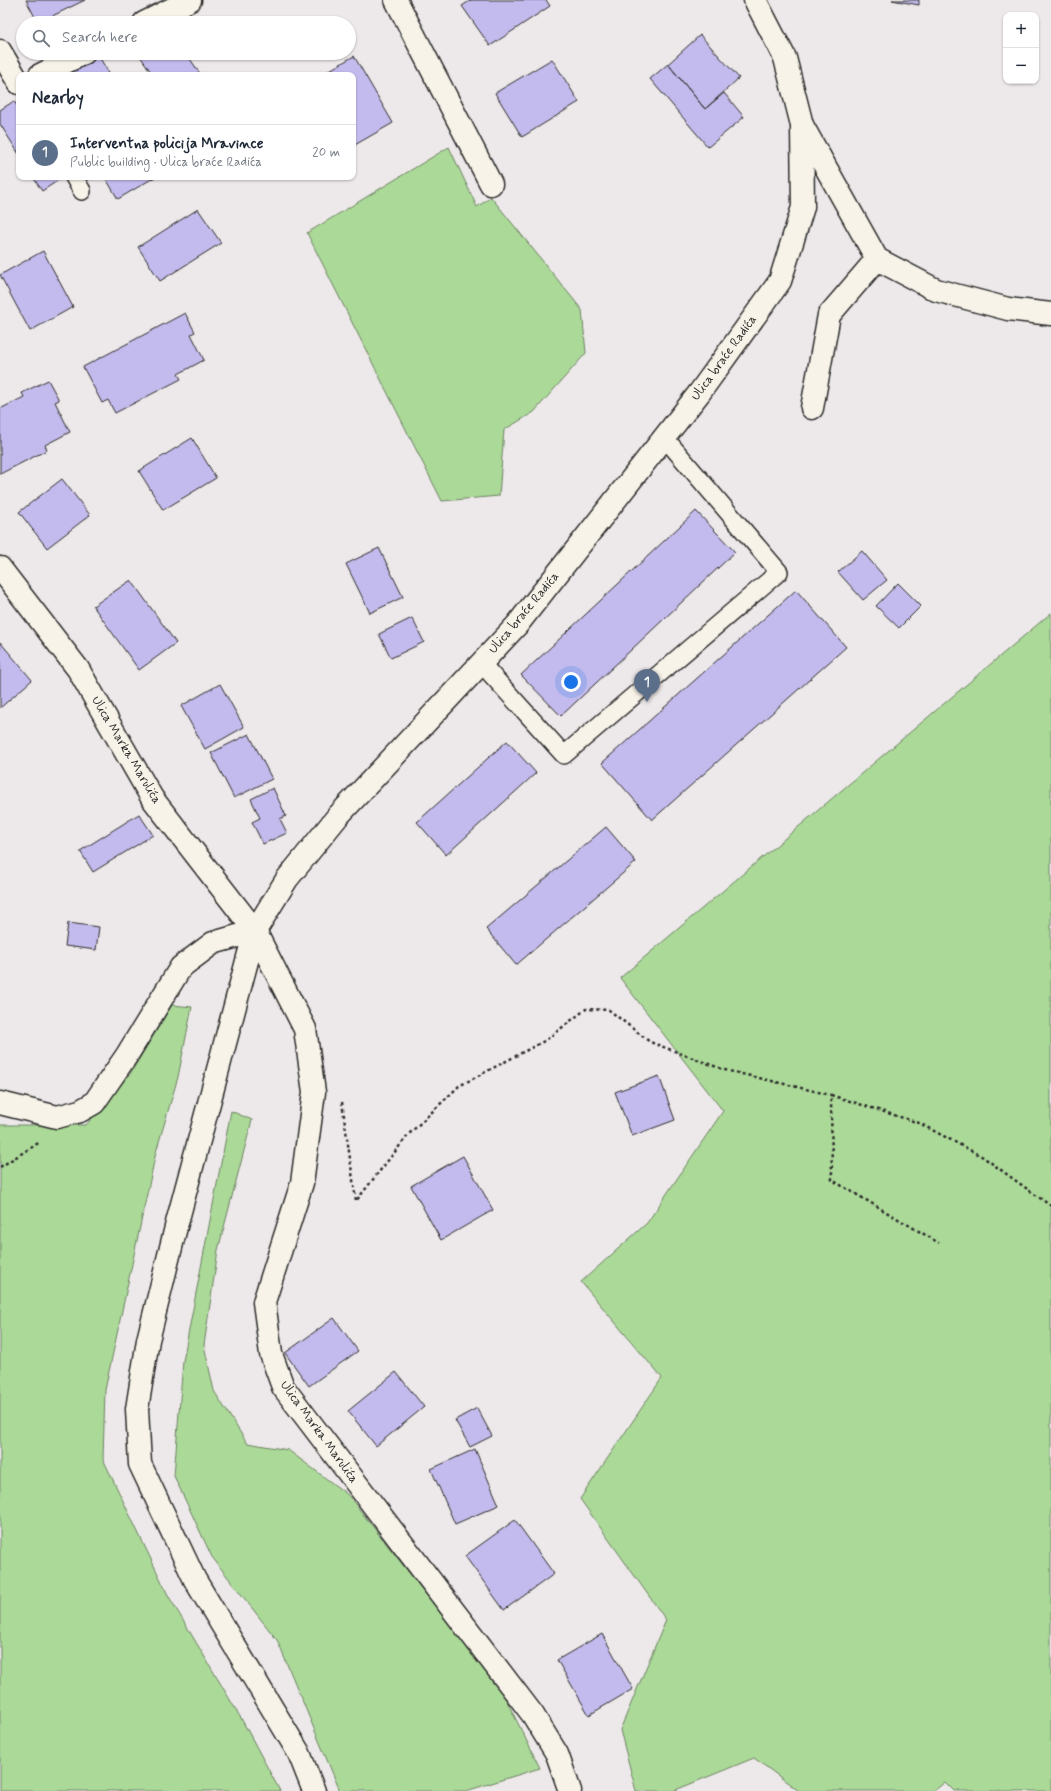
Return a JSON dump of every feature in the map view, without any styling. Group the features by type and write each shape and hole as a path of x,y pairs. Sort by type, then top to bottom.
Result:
{"street":[{"path":"158,16 190,0"},
{"path":"396,0 491,184"},
{"name":"Ulica braće Radića","path":"481,663 517,625 700,392 780,282 803,207 802,125 785,58 756,0"},
{"path":"0,51 16,78"},
{"path":"46,72 70,60"},
{"path":"802,125 877,259 936,290 1008,309 1051,314"},
{"path":"812,408 829,315 877,259"},
{"name":"Ulica Marka Marulića","path":"0,568 78,669 152,798 255,931 305,1029 314,1092 302,1183 264,1302 271,1354 283,1387 533,1715 557,1754 570,1791"},
{"path":"314,1791 299,1753 195,1580 140,1464 137,1408 148,1340 178,1219 255,931 287,880 338,816 481,663"},
{"path":"0,1103 57,1117 80,1111 94,1103 127,1056 181,967 213,944 255,931"}],"lane":[{"path":"481,663 564,755 779,572 664,437"}],"path":[{"path":"342,1100 356,1201 409,1134 460,1086 546,1040 586,1008 608,1010 650,1042 726,1070 831,1095 919,1123 983,1157 1051,1206"},
{"path":"831,1095 832,1180 938,1243"}],"green space":[{"path":"449,147 477,207 491,197 582,310 586,353 534,412 504,430 499,496 442,501 307,233"},
{"path":"1051,613 1051,1791 954,1791 945,1782 934,1791 799,1791 754,1758 673,1791 636,1791 620,1730 666,1620 580,1499 662,1378 581,1282 647,1223 723,1111 620,978"},
{"path":"172,1005 192,1007 178,1077 156,1152 105,1390 103,1459 168,1595 242,1720 280,1791 0,1791 0,1125 86,1125 130,1074"},
{"path":"231,1111 252,1120 218,1250 204,1345 214,1391 247,1443 288,1450 348,1495 502,1691 540,1768 466,1791 340,1791 277,1640 212,1557 174,1476 183,1361"}],"building":[{"path":"26,0 85,0 52,16 34,16"},
{"path":"471,0 546,0 550,6 490,46 462,6"},
{"path":"892,0 919,0 919,5"},
{"path":"700,35 739,78 705,109 668,64"},
{"path":"356,59 393,123 356,144 356,72 326,72 347,60"},
{"path":"552,59 579,102 522,137 495,93"},
{"path":"89,60 101,60 108,72 68,72"},
{"path":"143,60 191,60 199,72 151,72"},
{"path":"668,64 705,109 724,93 744,117 708,147 650,79"},
{"path":"14,101 16,104 16,149 0,124 0,110"},
{"path":"35,180 59,180 42,191"},
{"path":"107,180 150,180 118,199"},
{"path":"198,209 221,243 160,281 138,247"},
{"path":"43,251 73,307 30,331 0,275"},
{"path":"185,313 195,332 191,334 204,360 178,374 181,379 115,413 108,400 102,403 83,367"},
{"path":"48,380 59,400 55,402 70,432 45,445 47,450 0,474 0,409 24,397 22,393"},
{"path":"192,438 216,478 163,510 139,471"},
{"path":"62,479 90,515 47,548 19,512"},
{"path":"696,511 735,552 561,716 521,675"},
{"path":"379,548 403,597 370,613 346,564"},
{"path":"862,551 887,580 863,600 838,572"},
{"path":"131,580 176,643 139,670 93,606"},
{"path":"898,583 921,606 899,628 876,606"},
{"path":"796,590 846,647 652,820 602,763"},
{"path":"412,618 424,642 391,658 379,634"},
{"path":"0,642 32,680 0,708"},
{"path":"220,684 244,727 205,749 181,706"},
{"path":"249,734 272,779 234,798 211,753"},
{"path":"507,741 536,773 446,855 417,822"},
{"path":"273,788 286,816 280,819 287,833 263,844 252,822 260,818 251,799"},
{"path":"139,814 153,835 93,872 80,851"},
{"path":"606,827 636,862 516,965 486,929"},
{"path":"68,923 99,927 96,950 65,946"},
{"path":"659,1076 675,1120 632,1136 615,1092"},
{"path":"463,1156 493,1210 441,1240 411,1186"},
{"path":"334,1318 358,1351 309,1386 285,1353"},
{"path":"396,1372 424,1407 376,1446 348,1411"},
{"path":"477,1408 492,1436 470,1447 455,1420"},
{"path":"475,1449 499,1505 455,1524 431,1469"},
{"path":"515,1520 554,1574 504,1610 465,1556"},
{"path":"602,1634 633,1689 589,1715 557,1660"}],"place":[{"name":"Interventna policija Mravince","path":"647,702"}]}
